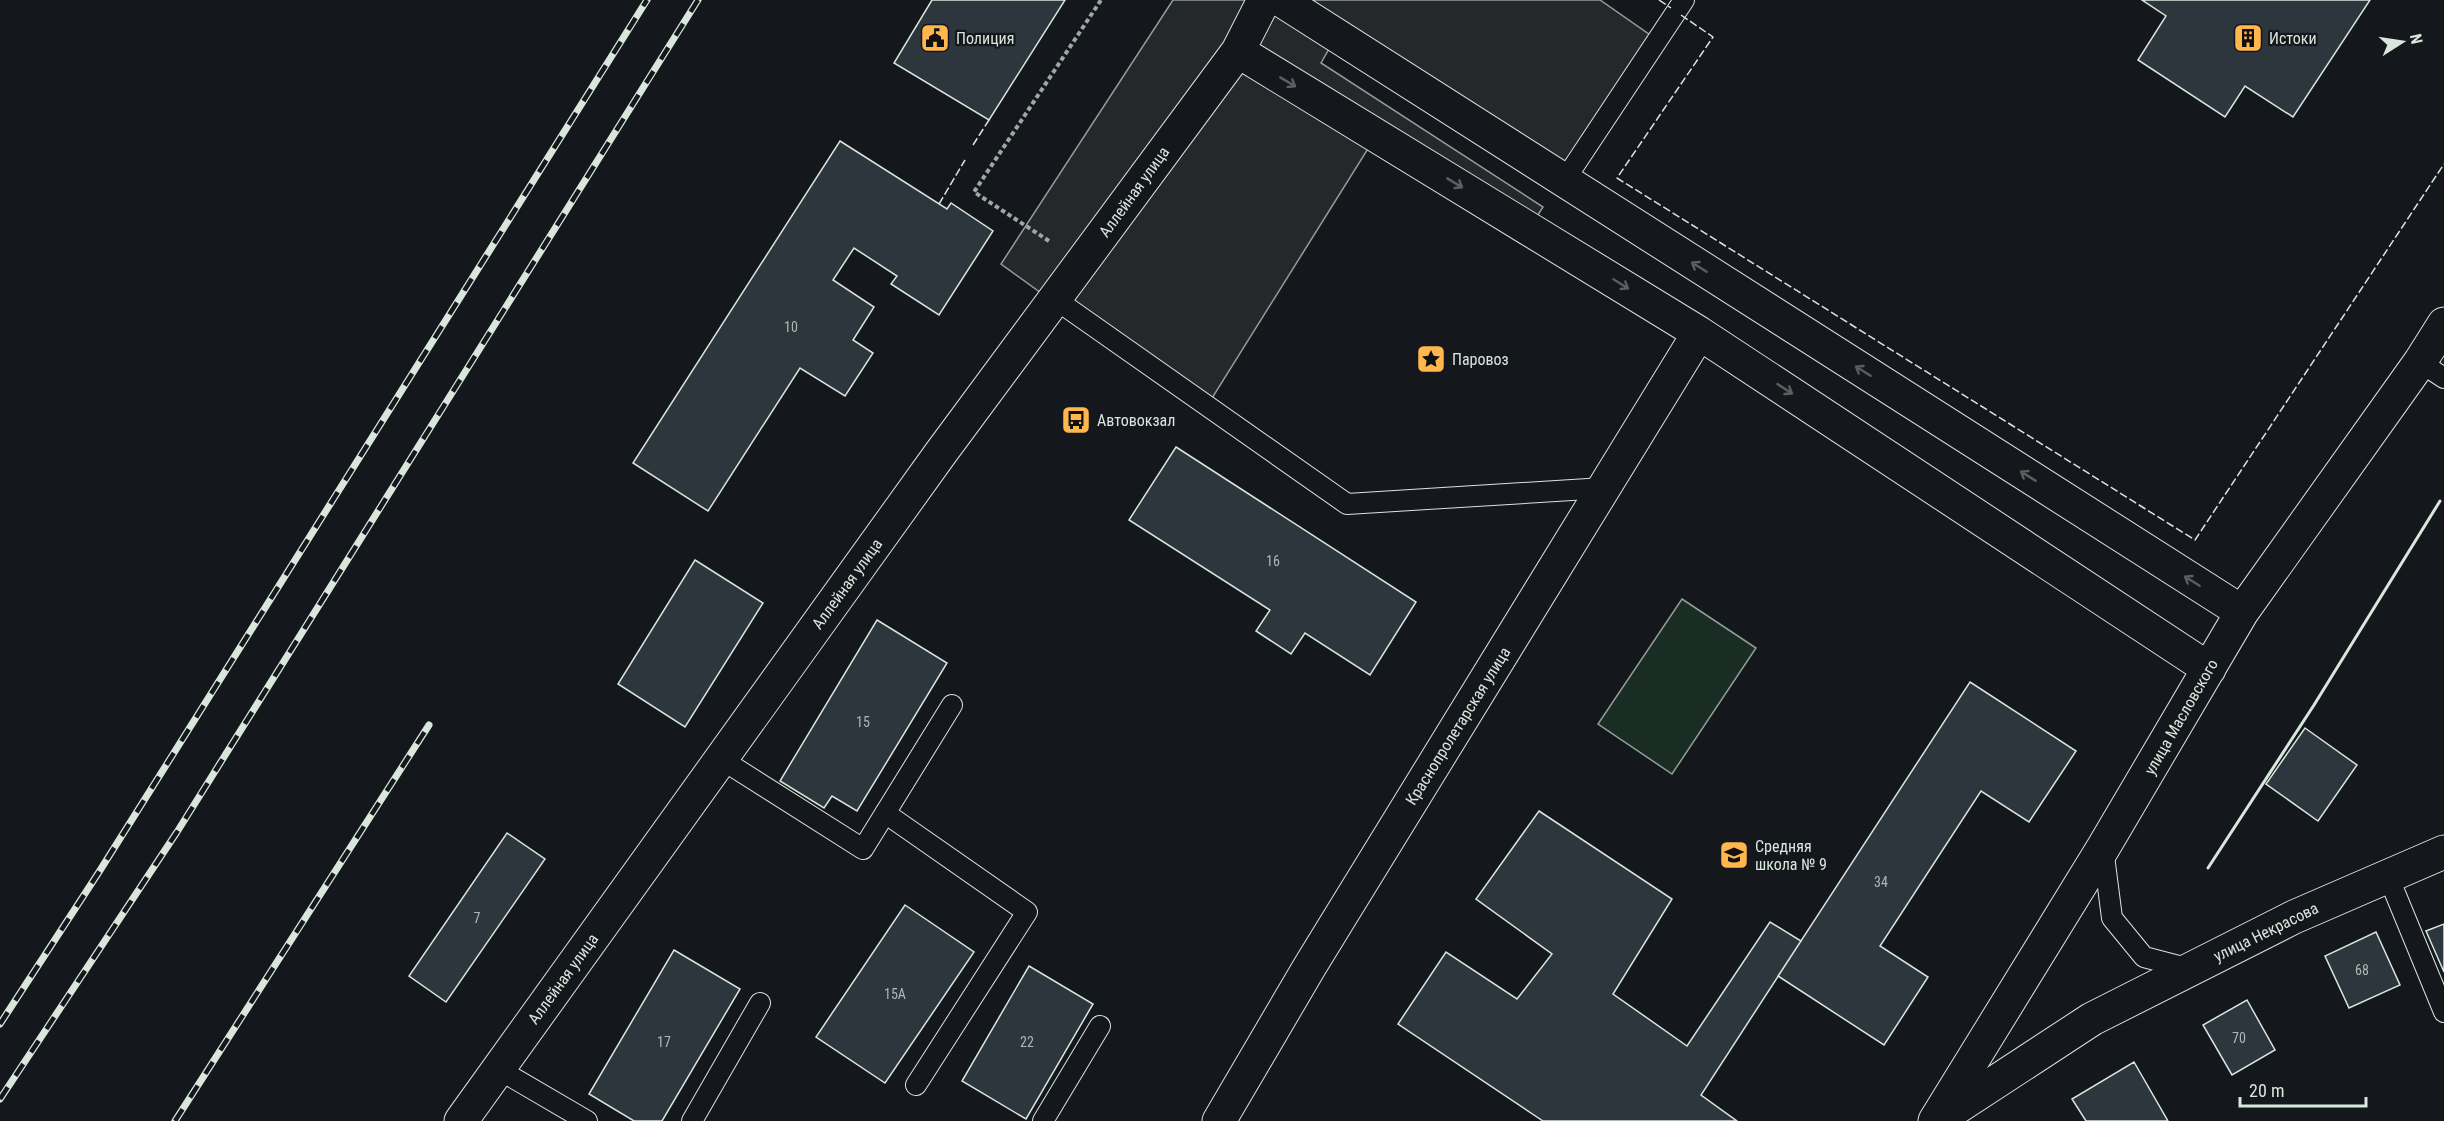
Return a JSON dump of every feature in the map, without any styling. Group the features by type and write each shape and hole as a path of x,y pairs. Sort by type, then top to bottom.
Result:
{"street":[{"name":"Аллейная улица","path":"461,1121 1055,299 1238,51 1264,0"},
{"path":"1281,0 2242,612"},
{"path":"1238,51 1699,333 2209,669"},
{"name":"улица Масловского","path":"1935,1121 2103,848 2242,612 2432,370 2444,324"},
{"name":"Краснопролетарская улица","path":"1218,1121 1699,333"},
{"name":"улица Некрасова","path":"2092,1019 2294,917 2444,852"},
{"name":"улица Масловского","path":"1935,1121 2092,1019"}],"lane":[{"path":"1564,181 1684,0"},
{"path":"1055,299 1347,504 1604,488"},
{"path":"721,759 863,849 952,705"},
{"path":"885,813 1027,912 916,1085"},
{"path":"2103,848 2112,918 2144,957 2190,969"},
{"path":"2388,876 2444,1012"},
{"path":"692,1121 760,1003"},
{"path":"1043,1121 1100,1026"},
{"path":"498,1070 587,1121"}],"path":[{"path":"1082,262 974,192 1101,0"}],"green space":[{"path":"1682,599 1756,648 1672,774 1598,724"}],"shaded area":[{"path":"1173,0 1600,0 1653,37 1554,185 1329,49 1321,63 1543,207 1520,243 1369,147 1204,411 1001,264"}],"building":[{"path":"932,0 1065,0 989,120 894,63"},
{"name":"Истоки","path":"2142,0 2370,0 2293,117 2245,86 2225,117 2138,60 2166,16"},
{"path":"840,141 947,209 951,203 993,231 939,315 891,284 897,276 854,248 833,280 874,307 853,340 873,353 845,396 800,368 708,511 633,463"},
{"path":"1176,447 1416,602 1370,675 1305,633 1291,654 1256,631 1270,610 1129,520"},
{"path":"695,560 763,603 685,727 618,684"},
{"path":"877,620 947,663 857,811 832,796 824,808 780,781"},
{"path":"1970,682 2076,751 2029,822 1981,791 1880,946 1928,977 1884,1045 1778,976"},
{"path":"2305,728 2357,765 2318,821 2266,784"},
{"path":"1539,811 1672,899 1613,994 1687,1046 1770,922 1801,941 1701,1095 1737,1121 1543,1121 1398,1024 1446,952 1517,999 1552,954 1476,899"},
{"path":"507,833 545,859 446,1002 409,976"},
{"path":"905,905 974,952 885,1083 816,1037"},
{"path":"2444,924 2444,972 2426,931"},
{"path":"2376,932 2400,985 2349,1008 2325,956"},
{"path":"674,950 740,989 662,1121 634,1121 589,1094"},
{"path":"1029,966 1093,1004 1026,1119 962,1081"},
{"path":"2247,1000 2275,1050 2232,1075 2203,1025"},
{"path":"2134,1062 2168,1121 2086,1121 2072,1099"}],"railway":[{"path":"0,1024 99,872 647,0"},
{"path":"0,1099 177,832 698,0"},
{"path":"175,1121 429,725"}],"fence":[{"path":"1659,0 1671,8"},
{"path":"1681,15 1713,37 1617,178 2195,540 2444,164"},
{"path":"973,145 989,120"},
{"path":"939,204 965,160"}],"wall":[{"path":"2208,868 2314,705 2440,501"}],"place":[{"name":"Полиция","path":"935,38"},
{"name":"Истоки","path":"2248,38"},
{"name":"Паровоз","path":"1431,359"},
{"name":"Автовокзал","path":"1076,420"},
{"name":"Средняя школа № 9","path":"1734,855"}]}
